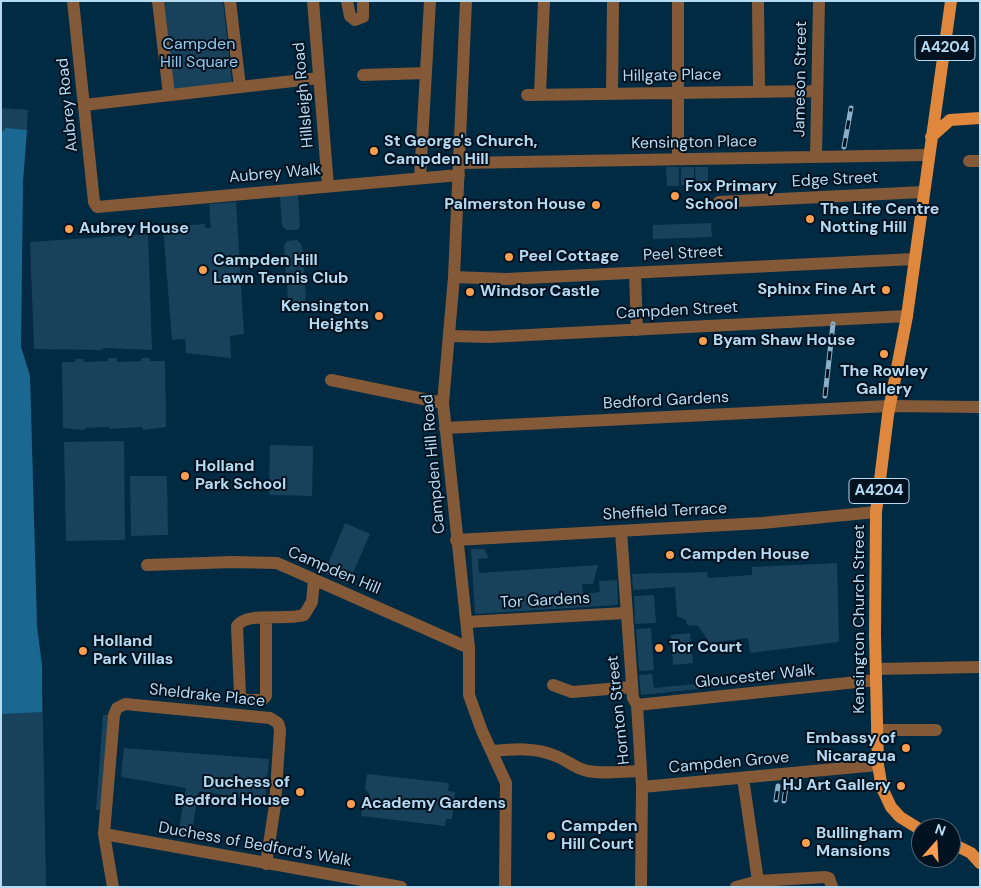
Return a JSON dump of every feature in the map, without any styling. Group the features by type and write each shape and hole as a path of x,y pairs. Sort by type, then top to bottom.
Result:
{"main road":[{"name":"Kensington Church Street","path":"911,824 900,817 891,807 882,788 878,765 876,512 890,406 907,316 928,155 952,1"},
{"path":"938,95 945,115 950,120"},
{"path":"931,138 950,120 980,118"},
{"path":"961,848 971,853 980,862"}],"street":[{"name":"Aubrey Road","path":"74,1 95,206"},
{"path":"158,1 169,95"},
{"path":"230,1 240,86"},
{"name":"Hillsleigh Road","path":"313,1 328,186"},
{"path":"347,1 350,16 355,20 363,16 363,1"},
{"path":"420,178 430,1"},
{"name":"Campden Hill Road","path":"466,1 454,277 443,403 456,540 467,622 469,695 482,731 506,783 505,887"},
{"path":"540,94 544,1"},
{"path":"612,94 613,1"},
{"path":"678,1 678,159"},
{"path":"758,1 759,91"},
{"name":"Jameson Street","path":"816,156 819,1"},
{"path":"363,75 426,73"},
{"path":"84,105 320,78"},
{"name":"Hillgate Place","path":"527,95 817,91"},
{"name":"Kensington Place","path":"459,169 678,159 928,155"},
{"name":"Aubrey Walk","path":"95,206 100,208 420,178 459,169"},
{"name":"Edge Street","path":"719,202 923,192"},
{"name":"Peel Street","path":"454,277 506,279 914,260"},
{"path":"635,273 637,330"},
{"name":"Campden Street","path":"449,336 490,337 907,316"},
{"path":"331,380 443,403"},
{"name":"Bedford Gardens","path":"445,428 890,406 980,407"},
{"name":"Sheffield Terrace","path":"456,540 762,523 876,512"},
{"name":"Hornton Street","path":"621,531 625,613 633,698 637,705 642,787 641,887"},
{"name":"Campden Hill","path":"147,564 268,562 277,564 469,648"},
{"path":"266,619 266,696 262,700 244,700 240,695 237,626 240,620 304,615 312,602 314,580"},
{"name":"Tor Gardens","path":"467,622 625,613"},
{"name":"Gloucester Walk","path":"637,705 876,675 980,667"},
{"path":"553,685 572,692 632,687"},
{"name":"Sheldrake Place","path":"104,834 114,715 121,706 125,704 270,718 278,723 280,730 275,805 266,864"},
{"path":"877,730 936,730"},
{"path":"492,751 518,749 540,751 554,755 584,770 641,771"},
{"name":"Campden Grove","path":"642,787 878,765"},
{"path":"743,778 758,881"},
{"path":"104,834 113,887"},
{"name":"Duchess of Bedford's Walk","path":"104,834 401,887"},
{"path":"736,887 758,881 774,883 825,877 829,878 832,887"}],"green space":[{"name":"Campden Hill Square","path":"164,1 223,1 232,82 173,89"},
{"path":"1,108 28,110 23,181 21,347 30,376 37,627 42,666 46,887 1,887"},
{"path":"666,167 679,167 679,186 667,186"},
{"path":"681,167 694,167 694,185 681,185"},
{"path":"695,167 708,167 708,185 696,185"},
{"path":"298,193 300,227 297,230 286,230 282,226 280,195"},
{"name":"Campden Hill Lawn Tennis Club","path":"236,202 244,334 230,336 231,358 186,353 185,339 172,340 163,227 205,224 205,228 211,228 209,204"},
{"path":"711,223 712,237 653,239 653,225"},
{"path":"148,234 152,350 104,348 101,350 34,349 30,242"},
{"path":"297,240 302,245 306,297 304,303 293,304 288,299 284,246 287,241"},
{"path":"108,358 117,358 117,362 141,361 142,358 150,358 150,361 165,361 166,427 143,430 142,427 85,428 85,430 63,428 62,362 75,362 75,359 83,359 84,362 108,361"},
{"path":"124,441 125,540 66,541 64,442"},
{"path":"270,445 313,446 312,496 269,495"},
{"path":"130,476 167,476 168,535 131,536"},
{"path":"345,523 370,534 348,584 324,573"},
{"path":"471,549 484,549 489,558 478,559 479,573 598,565 593,584 582,584 583,594 600,592 599,581 617,580 618,605 475,614"},
{"path":"837,563 839,642 750,653 748,638 710,643 698,626 687,625 686,620 677,616 675,587 633,590 632,574 707,572 708,578 752,575 752,567"},
{"path":"654,595 656,623 635,624 634,596"},
{"path":"651,628 654,670 639,671 636,629"},
{"path":"690,633 693,663 673,665 671,635"},
{"path":"652,674 654,688 717,682 718,687 641,695 639,675"},
{"path":"103,715 108,715 101,810 96,810"},
{"path":"124,748 269,759 265,802 199,791 191,836 178,834 186,788 121,777"},
{"path":"367,774 449,783 448,791 455,792 452,819 446,819 445,826 361,816 364,801 369,799 370,795 365,789"}],"shaded area":[{"path":"6,128 27,130 23,181 21,347 30,376 37,627 42,666 42,712 1,714 1,133"}],"railway":[{"path":"844,147 851,108"},
{"path":"825,396 833,324"},
{"path":"776,800 778,786"},
{"path":"784,801 786,787"}],"place":[{"name":"St George's Church, Campden Hill","path":"374,151"},
{"name":"Fox Primary School","path":"675,196"},
{"name":"Palmerston House","path":"596,205"},
{"name":"The Life Centre Notting Hill","path":"810,219"},
{"name":"Aubrey House","path":"69,229"},
{"name":"Peel Cottage","path":"509,257"},
{"name":"Campden Hill Lawn Tennis Club","path":"203,270"},
{"name":"Sphinx Fine Art","path":"886,290"},
{"name":"Windsor Castle","path":"470,292"},
{"name":"Kensington Heights","path":"379,316"},
{"name":"Byam Shaw House","path":"703,341"},
{"name":"The Rowley Gallery","path":"884,354"},
{"name":"Holland Park School","path":"185,476"},
{"name":"Campden House","path":"670,555"},
{"name":"Tor Court","path":"659,648"},
{"name":"Holland Park Villas","path":"83,651"},
{"name":"Embassy of Nicaragua","path":"906,748"},
{"name":"HJ Art Gallery","path":"901,786"},
{"name":"Duchess of Bedford House","path":"300,792"},
{"name":"Academy Gardens","path":"351,804"},
{"name":"Campden Hill Court","path":"551,836"},
{"name":"Bullingham Mansions","path":"806,843"}]}
